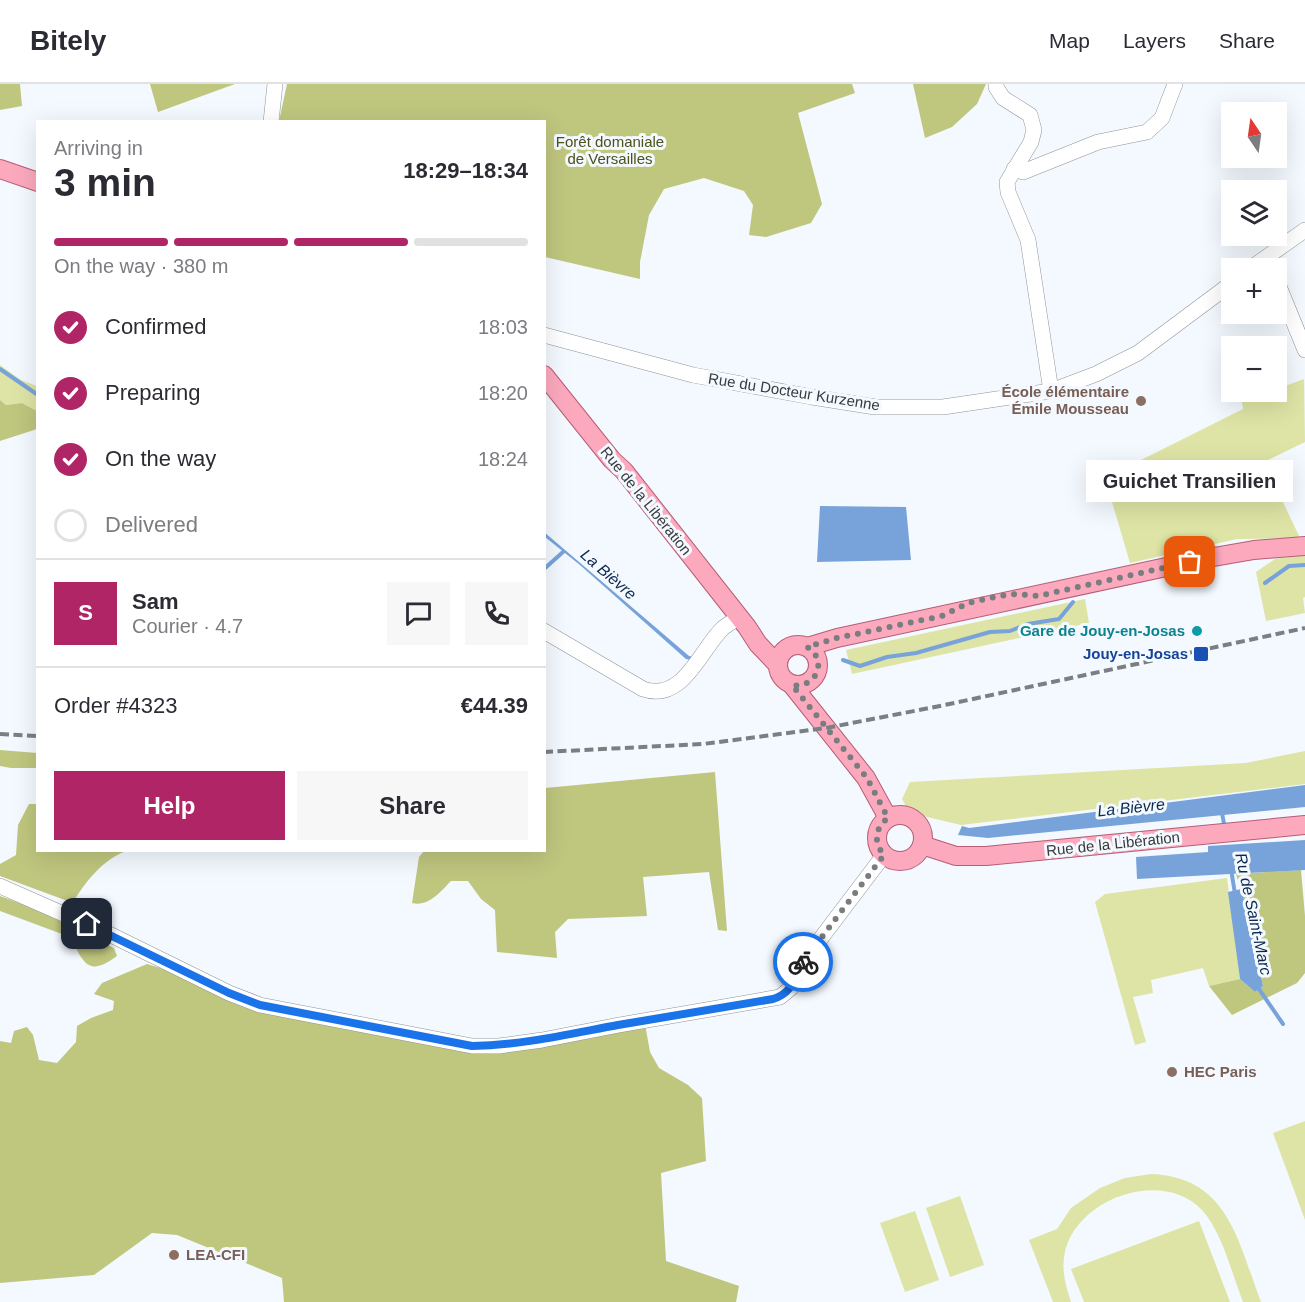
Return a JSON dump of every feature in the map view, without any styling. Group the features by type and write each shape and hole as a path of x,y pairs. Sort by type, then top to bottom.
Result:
{"main road":[{"path":"0,160 36,171"},
{"path":"0,169 36,181"},
{"name":"Rue de la Libération","path":"546,378 612,460 624,471 758,644 778,665"},
{"path":"807,647 942,616 968,603 999,596 1017,594 1038,596 1235,553 1305,546"},
{"name":"Rue de la Libération","path":"743,622 788,647"},
{"path":"792,685 804,685 831,653 852,635"},
{"path":"826,728 815,654 807,647 799,645 788,647 782,653 778,665 781,676 792,685 826,728 867,778 888,818"},
{"path":"900,815 912,818 920,827 922,845 915,856 896,861 884,855 877,844 876,837 880,826 888,818 900,815"},
{"name":"Rue de la Libération","path":"922,845 956,856 986,856 1305,825"}],"street":[{"path":"271,120 275,84"},
{"path":"996,84 1003,98 1030,115 1034,130 1031,141 1007,182 1008,192 1028,240 1051,391"},
{"path":"1014,169 1023,172 1098,142 1147,132 1155,127 1162,118 1175,84"},
{"path":"1275,258 1305,230"},
{"name":"Rue du Docteur Kurzenne","path":"546,336 693,375 875,407 943,407 1051,391 1096,374 1138,353 1221,291"},
{"path":"1287,306 1305,350"},
{"path":"546,632 653,693 682,680 723,628 743,622"},
{"path":"0,885 109,934 229,993 260,1005 472,1046 499,1046 780,997 791,988 806,958 884,855"}],"green space":[{"path":"0,84 20,84 22,106 0,110"},
{"path":"150,84 235,84 158,112"},
{"name":"Forêt domaniale de Versailles","path":"287,84 852,84 855,93 798,113 822,204 811,223 766,237 749,235 753,205 744,191 704,178 664,189 649,215 640,262 640,279 546,257 546,120 279,120"},
{"path":"913,84 986,84 977,104 952,127 925,138"},
{"path":"0,365 21,380 36,386 36,410 22,403 6,405 0,400"},
{"path":"1304,379 1305,442 1264,462 1300,538 1237,539 1130,563 1105,478 1243,409 1242,402 1287,402 1287,385"},
{"path":"0,400 6,405 22,403 36,410 36,429 0,441"},
{"path":"1305,555 1305,597 1303,598 1305,613 1266,621 1256,572 1275,559"},
{"path":"1085,599 1089,623 852,674 846,650"},
{"path":"0,750 36,753 36,768 0,766"},
{"path":"1305,751 1305,784 961,825 910,813 902,799 910,782 1246,763"},
{"path":"715,772 727,931 718,930 709,872 643,877 647,916 568,919 555,932 557,958 497,952 495,910 481,899 468,881 451,881 429,901 412,903 419,857 423,852 546,852 546,788"},
{"path":"29,804 36,804 36,852 124,852 103,865 73,903 0,876 0,864 16,855 18,825"},
{"path":"1301,870 1305,916 1305,973 1297,983 1232,1015 1209,986 1240,979 1255,992 1263,986 1249,918 1236,874"},
{"path":"1227,878 1240,979 1209,986 1203,968 1151,980 1153,993 1133,997 1146,1042 1135,1045 1095,902 1105,894"},
{"path":"0,896 36,909 114,948 117,956 99,966 88,964 79,954 70,937 0,911"},
{"path":"147,964 257,1010 435,1046 645,1024 650,1052 659,1068 688,1085 702,1098 706,1161 661,1173 666,1261 739,1286 736,1302 284,1302 282,1278 177,1235 152,1233 94,1275 0,1283 0,1041 11,1043 14,1031 27,1027 33,1035 39,1060 57,1063 76,1042 77,1026 113,1010 114,1001 94,994 102,983"},
{"path":"1305,1121 1305,1220 1273,1133"},
{"path":"1151,1174 1177,1178 1198,1187 1214,1200 1227,1217 1237,1236 1261,1302 1243,1302 1221,1241 1202,1210 1185,1197 1164,1191 1142,1191 1121,1196 1100,1206 1083,1220 1071,1237 1064,1257 1065,1280 1071,1302 1053,1302 1029,1240 1057,1229 1071,1208 1100,1188 1125,1178"},
{"path":"960,1196 984,1265 950,1277 926,1208"},
{"path":"915,1211 939,1280 905,1292 880,1223"},
{"path":"1199,1221 1230,1302 1084,1302 1071,1269"}],"water":[{"path":"820,506 906,507 911,560 817,562"},
{"path":"546,534 689,656 698,658 696,661 686,659 546,538"},
{"path":"1305,785 1305,807 988,838 958,835 962,826 969,828"},
{"path":"1305,840 1305,870 1137,879 1136,857 1208,852 1208,846"},
{"path":"1241,889 1263,986 1255,992 1240,979 1228,892"}],"waterway":[{"path":"0,369 36,394"},
{"path":"546,567 563,552"},
{"path":"1265,583 1289,566 1305,565"},
{"name":"La Bièvre","path":"843,660 860,666 887,657 916,653 990,632 1010,631 1028,624 1059,619 1073,602"},
{"name":"Ru de Saint-Marc","path":"1222,813 1225,829"},
{"name":"Ru de Saint-Marc","path":"1231,869 1235,894"},
{"name":"Ru de Saint-Marc","path":"1257,986 1283,1024"}],"railway":[{"path":"546,752 703,744 826,728 1305,628"},
{"path":"0,734 36,736"}],"way so far":[{"path":"803,962 884,855 877,844 876,837 880,826 888,818 867,778 792,685 804,685 810,682 818,672 818,660 807,647 837,638 942,616 968,603 999,596 1026,594 1038,596 1190,562"}],"place":[{"name":"École élémentaire Émile Mousseau","path":"1141,401"},
{"name":"Guichet Transilien","path":"1190,562"},
{"name":"Gare de Jouy-en-Josas","path":"1197,631"},
{"name":"Jouy-en-Josas","path":"1201,654"},
{"name":"HEC Paris","path":"1172,1072"},
{"name":"LEA-CFI","path":"174,1255"}],"route":[{"path":"87,924 229,993 260,1005 472,1046 499,1046 542,1040 773,999 786,994 791,988 803,962"}]}
